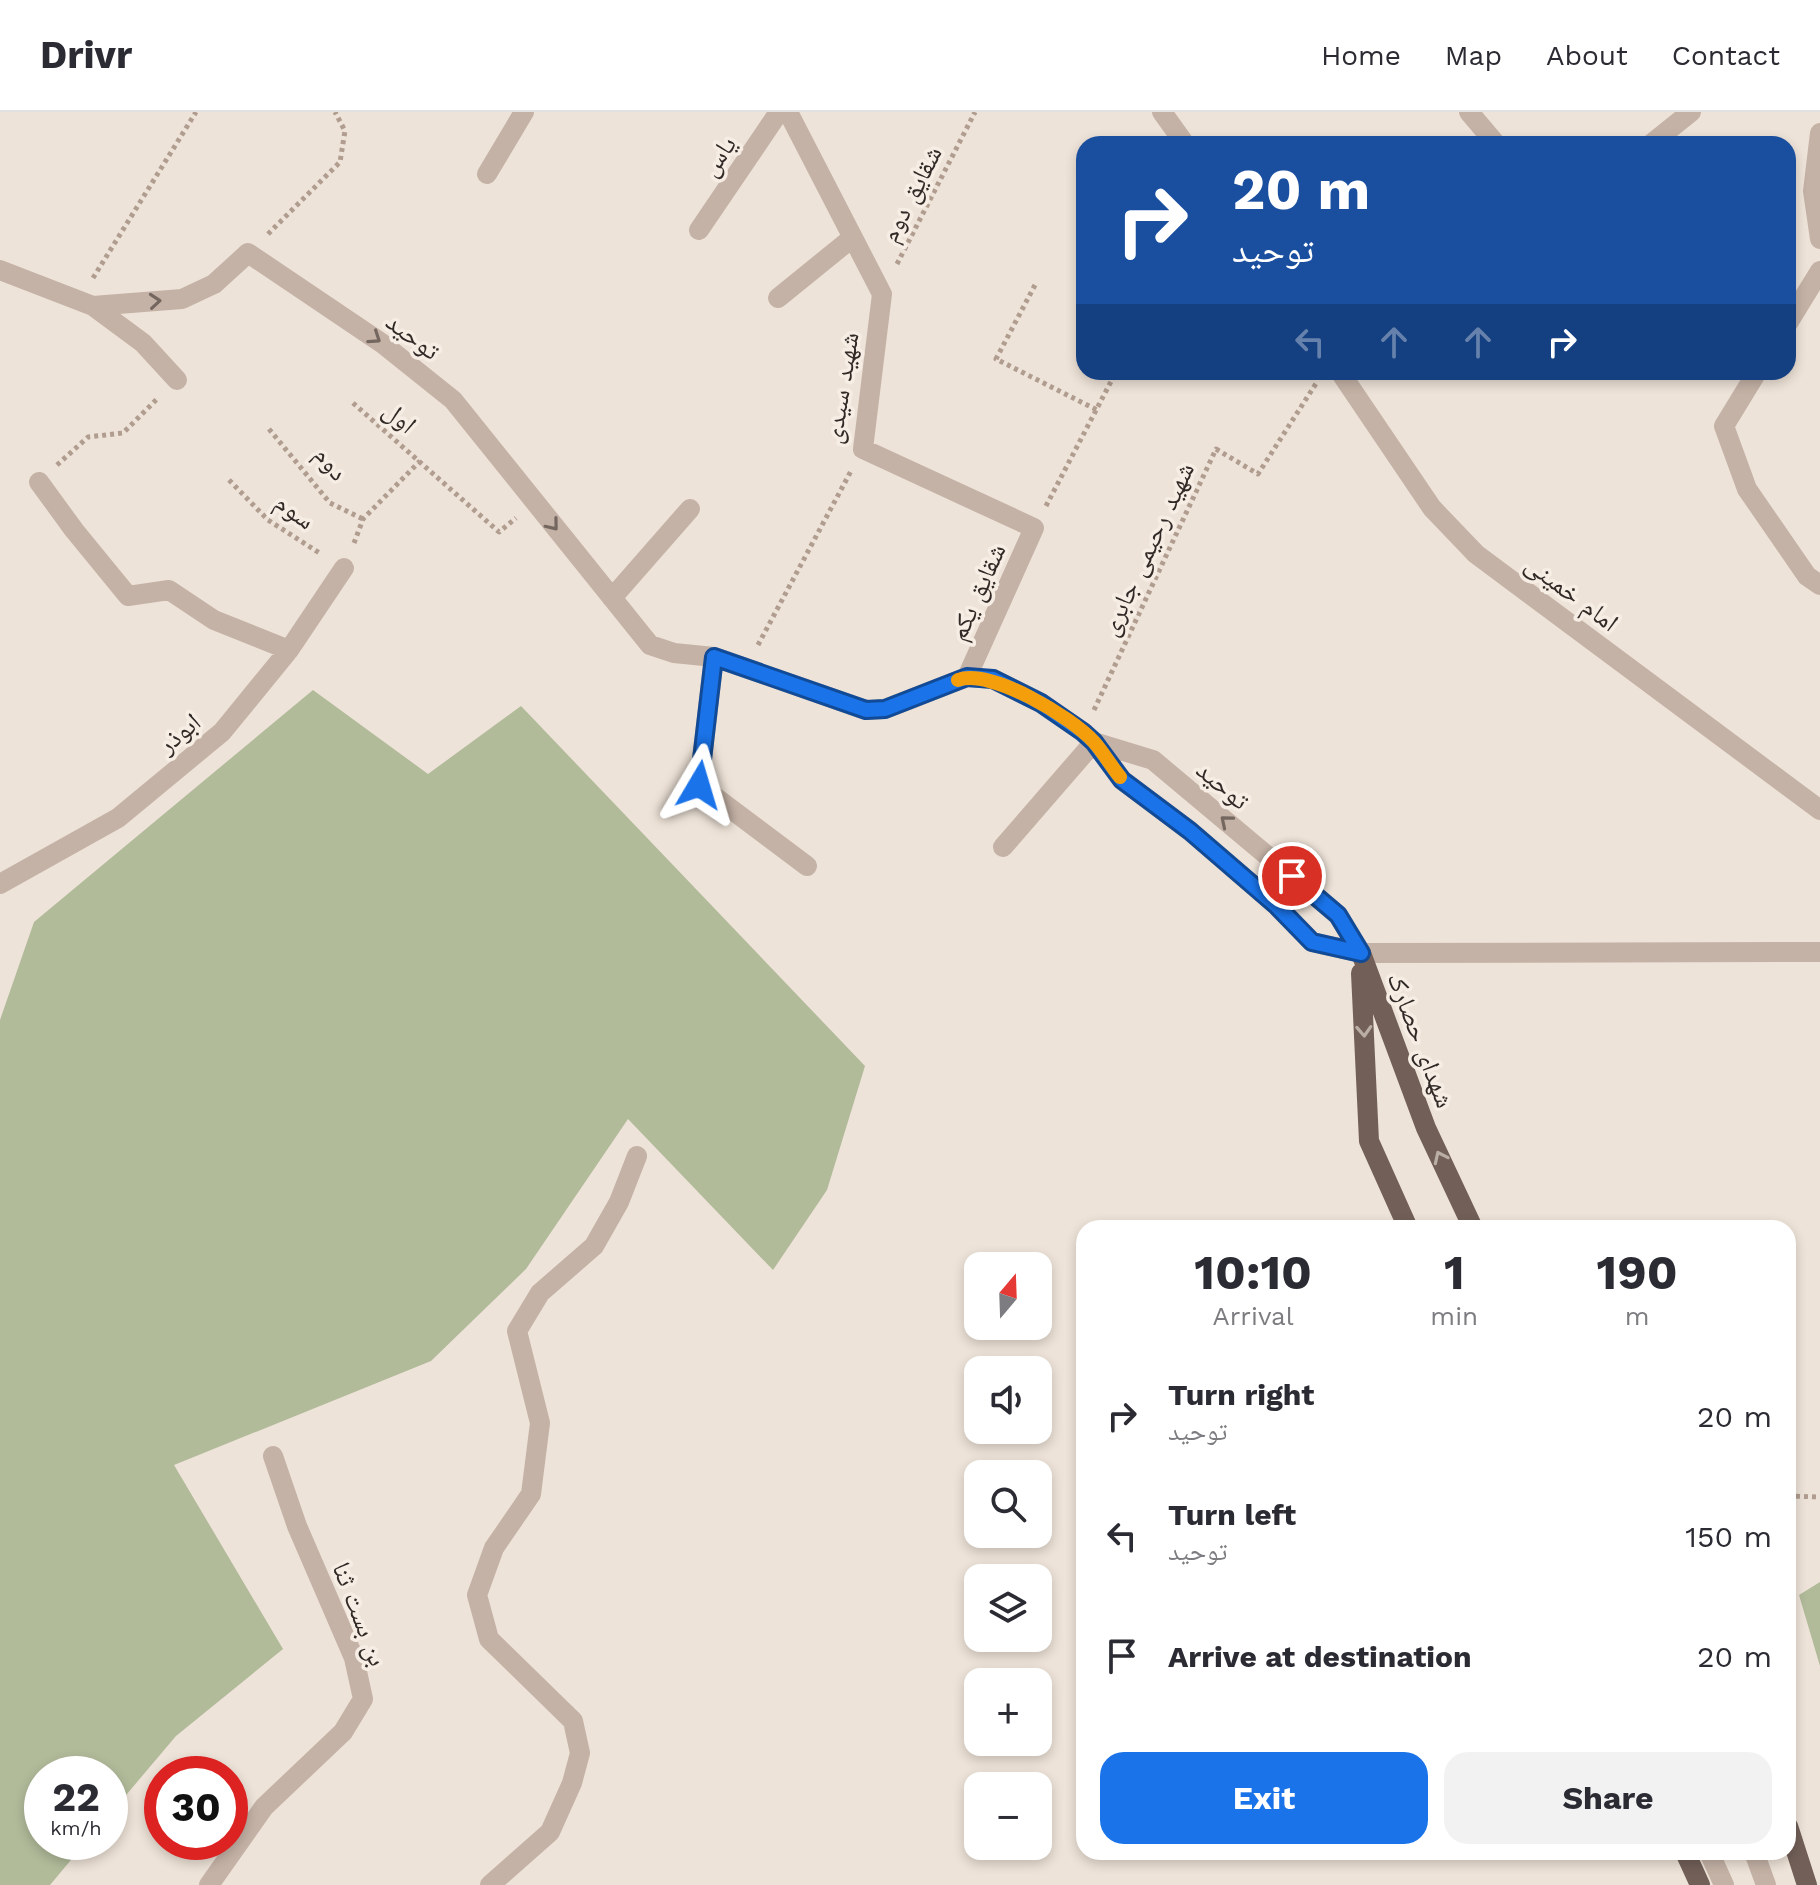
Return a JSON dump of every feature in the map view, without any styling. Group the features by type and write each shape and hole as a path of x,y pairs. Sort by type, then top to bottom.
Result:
{"main road":[{"name":"شهدای حصارک","path":"1361,953 1369,1141 1404,1220"},
{"name":"شهدای حصارک","path":"1361,953 1426,1128 1469,1220"},
{"path":"1796,1851 1807,1885"},
{"path":"1689,1860 1700,1885"}],"street":[{"path":"487,174 524,112"},
{"name":"یاس","path":"699,230 779,112"},
{"path":"788,112 882,294"},
{"path":"1162,112 1179,136"},
{"path":"1469,112 1489,136"},
{"path":"1661,136 1691,112"},
{"path":"1820,133 1813,191 1820,239"},
{"path":"778,298 852,238"},
{"path":"86,303 182,299 214,284 248,253"},
{"name":"توحید","path":"248,253 383,344 453,400 650,645 674,653 714,657 866,710 885,709 967,677 993,679 1041,703 1088,737 1122,780 1190,831 1277,906 1312,942 1361,953"},
{"path":"0,270 86,303 143,343 177,380"},
{"path":"1796,310 1820,271"},
{"name":"شهید سیدی","path":"863,449 882,294"},
{"name":"امام خمینی","path":"1345,380 1432,508 1476,554 1820,810"},
{"path":"1752,380 1724,426 1747,489 1807,576 1820,585"},
{"path":"863,449 1034,528"},
{"path":"39,482 128,596 169,590 214,620 289,650"},
{"path":"612,598 690,509"},
{"name":"شقایق یکم","path":"967,677 1034,528"},
{"name":"ابوذر","path":"0,884 118,818 222,732 289,650 344,568"},
{"path":"714,657 699,785 807,866"},
{"path":"1003,847 1088,737"},
{"name":"توحید","path":"1088,737 1153,760 1338,915 1361,953"},
{"path":"1361,953 1820,952"},
{"path":"490,1885 550,1832 572,1783 580,1753 573,1721 489,1639 477,1595 494,1548 531,1494 540,1423 517,1331 540,1293 594,1246 619,1202 637,1156"},
{"name":"بن بست ثنا","path":"209,1885 264,1807 343,1732 363,1699 354,1658 302,1539 273,1456"},
{"path":"1713,1860 1724,1885"},
{"path":"1757,1860 1766,1885"}],"path":[{"path":"86,303 196,112"},
{"path":"248,253 340,162 345,131 335,112"},
{"name":"شقایق دوم","path":"882,294 975,112"},
{"path":"1035,285 996,359 1097,410"},
{"path":"39,482 88,437 123,433 177,380"},
{"path":"1034,528 1112,380"},
{"name":"شهید رحیمی جابری","path":"1088,737 1216,449 1258,474 1318,380"},
{"name":"اول","path":"353,403 499,532 535,502"},
{"name":"دوم","path":"269,429 330,503 363,519 420,461"},
{"name":"شهید سیدی","path":"746,668 863,449"},
{"name":"سوم","path":"229,480 268,520 344,568"},
{"path":"1796,1496 1820,1497"}],"green space":[{"path":"313,690 428,774 521,706 865,1066 827,1190 773,1270 628,1119 526,1269 431,1361 174,1465 283,1649 176,1736 159,1756 144,1756 144,1774 128,1793 128,1756 24,1756 24,1860 71,1860 50,1885 0,1885 0,1020 34,922"},
{"path":"1820,1582 1820,1666 1799,1595"}],"slow traffic":[{"path":"958,680 967,677 993,679 1041,703 1094,742 1120,777"}],"route":[{"path":"699,785 714,657 866,710 885,709 967,677 993,679 1041,703 1083,732 1122,780 1190,831 1277,906 1312,942 1361,953 1338,915 1292,876"}]}
